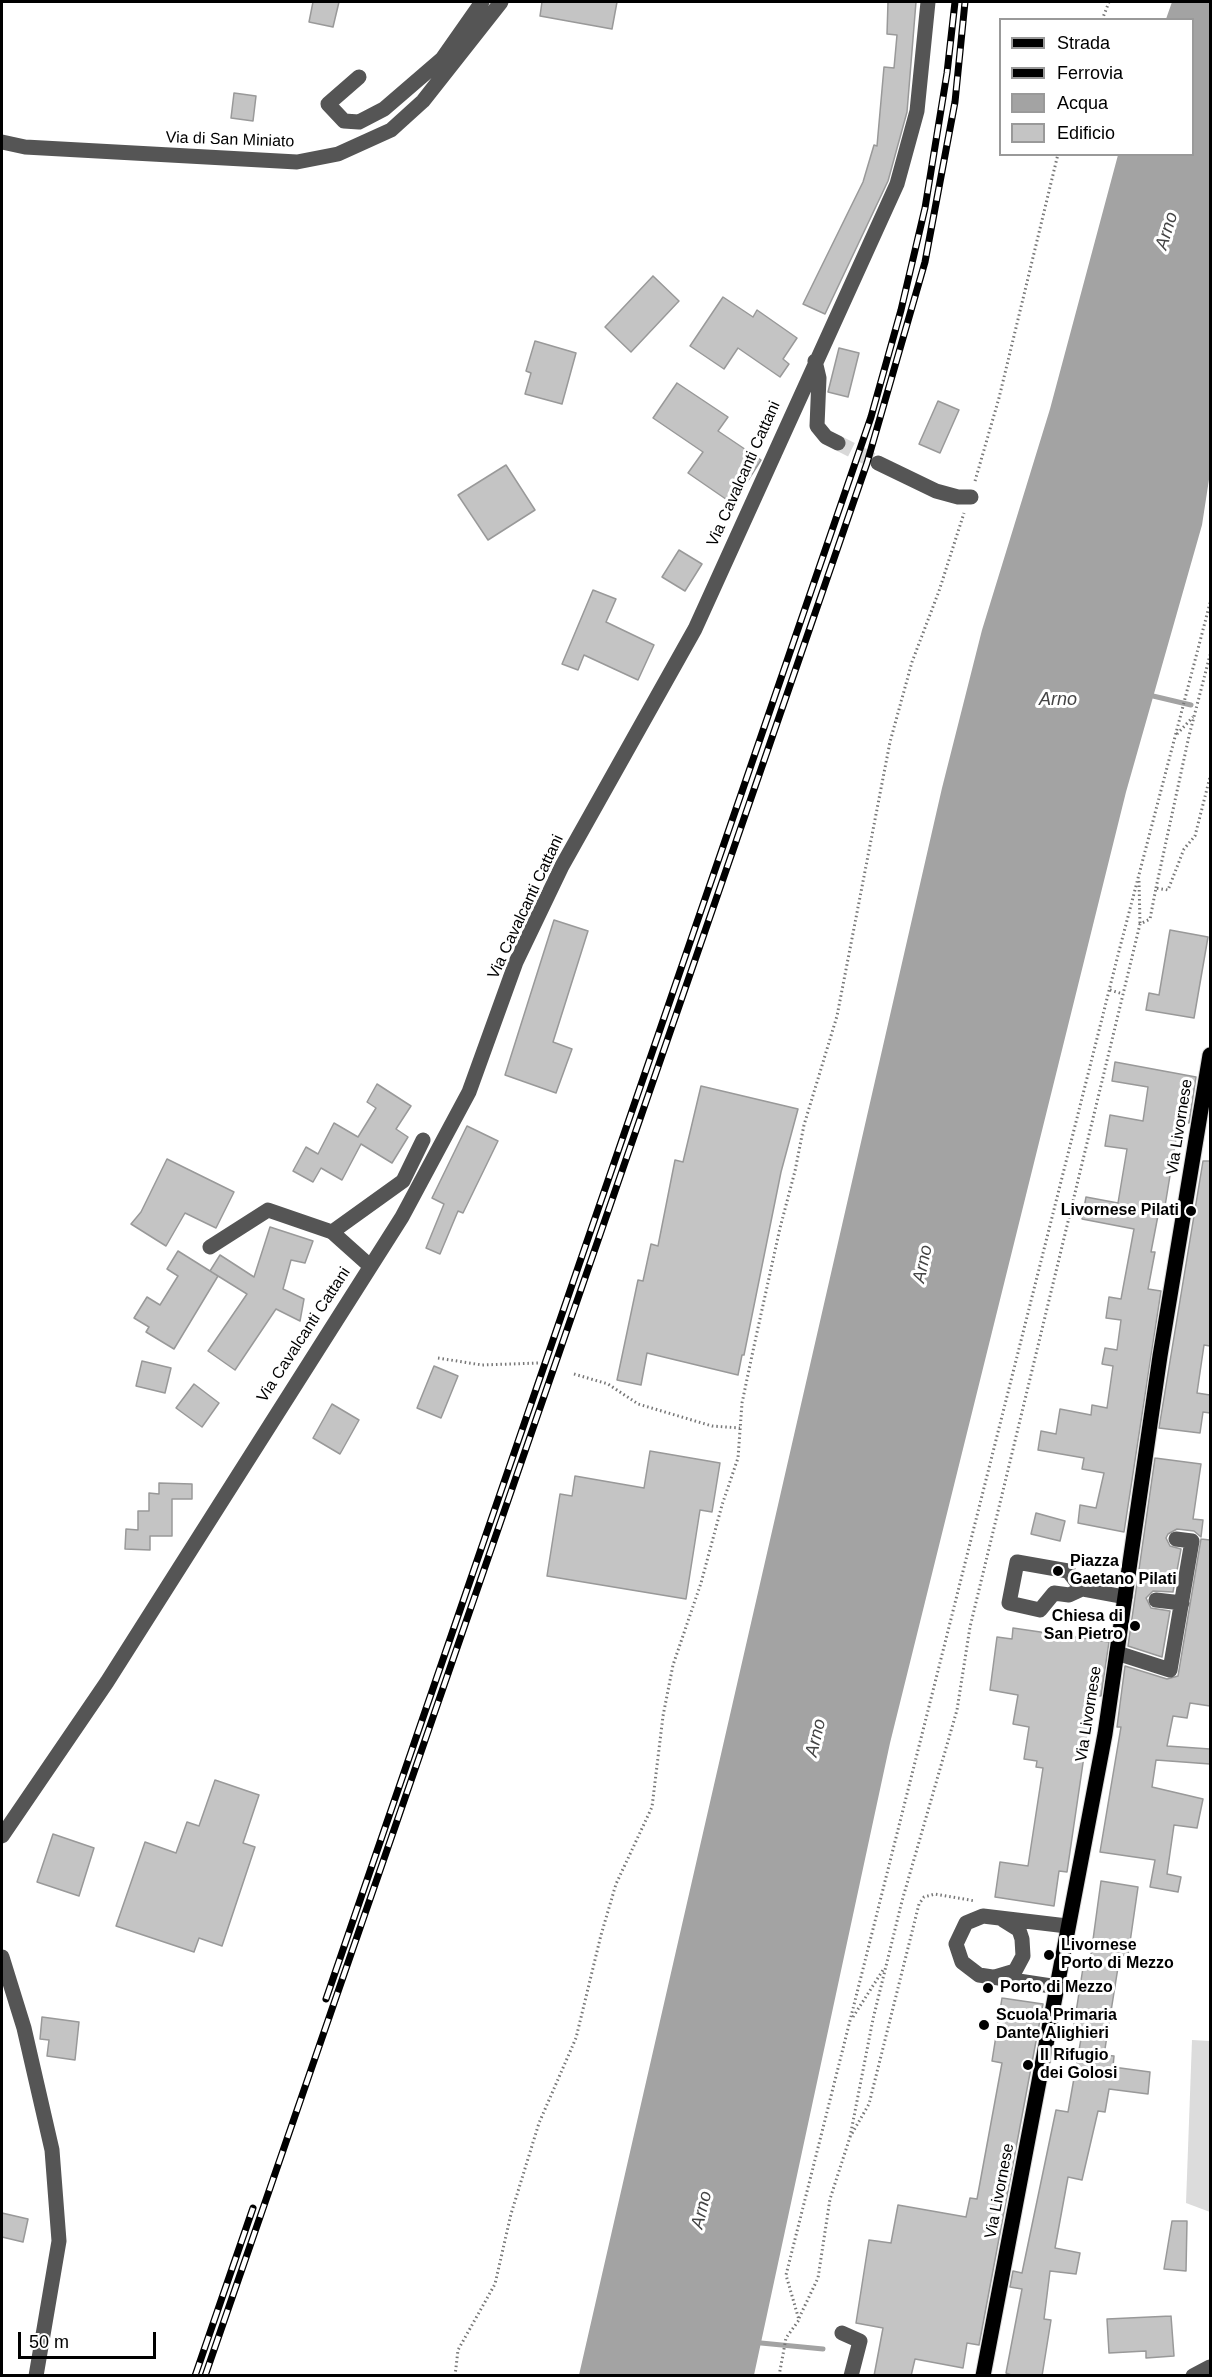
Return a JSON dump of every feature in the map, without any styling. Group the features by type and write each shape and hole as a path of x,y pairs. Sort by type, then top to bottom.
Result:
{"main road":[{"name":"Via Livornese","path":"983,2376 1105,1734 1160,1356 1210,1055"}],"street":[{"path":"359,77 328,104 344,120 359,122 384,109 442,59 482,2"},
{"name":"Via di San Miniato","path":"2,142 25,147 286,162 338,154 392,130 415,108 501,2"},
{"name":"Via Cavalcanti Cattani","path":"2,1836 107,1682 402,1217 469,1092 516,962 562,866 695,629 897,184 917,111 928,2"},
{"path":"815,361 819,378 817,426 826,437 838,443"},
{"path":"878,463 936,491 958,497 971,497"},
{"path":"332,1232 403,1181 423,1140"},
{"path":"210,1247 268,1210 332,1232 370,1266"},
{"path":"1117,1653 1170,1670 1192,1541 1176,1539"},
{"path":"1082,1588 1069,1595 1054,1593 1040,1610 1009,1603 1017,1562 1068,1571 1082,1588 1125,1597"},
{"path":"1156,1600 1182,1603"},
{"path":"1058,1987 989,1978 969,1970 958,1954 956,1944 966,1923 990,1916 1067,1926"},
{"path":"989,1978 1006,1976 1015,1971 1020,1965 1024,1948 1019,1930 1006,1920 990,1916"},
{"path":"2,1956 24,2028 52,2150 59,2241 36,2376"},
{"path":"842,2333 860,2341 850,2376"},
{"path":"1193,2376 1210,2367"}],"path":[{"path":"1103,18 1108,2"},
{"path":"455,2376 458,2350 495,2284 512,2214 539,2123 576,2038 616,1884 652,1807 663,1716 673,1665 701,1583 722,1504 738,1458 740,1428 754,1346 804,1125 837,1016 890,742 912,662 971,497 999,398 1058,156"},
{"path":"799,2320 786,2275 1110,990 1210,603"},
{"path":"1140,924 1150,919 1194,716 1210,655"},
{"path":"1176,736 1194,716"},
{"path":"1156,888 1168,890 1184,849 1195,836 1210,777"},
{"path":"779,2376 786,2338 799,2320 818,2277 830,2199 850,2137 873,2019 957,1710 970,1627 1140,924 1139,876"},
{"path":"1110,990 1123,994"},
{"path":"438,1358 482,1365 539,1363"},
{"path":"574,1374 608,1384 638,1404 712,1426 740,1428"},
{"path":"850,2137 869,2104 919,1904 924,1897 935,1894 960,1897 983,1903 990,1916"},
{"path":"851,2019 886,1966"},
{"path":"780,2369 785,2376"}],"shaded area":[{"path":"1192,2040 1210,2041 1210,2212 1186,2203"}],"water":[{"name":"Arno","path":"1172,2 1210,2 1210,473 1202,525 1126,792 890,1743 754,2375 579,2375 942,788 982,630 1050,409 1118,156 1194,156 1194,18 1166,18"}],"building":[{"path":"313,2 339,2 333,27 309,22"},
{"path":"542,2 617,2 612,29 540,16"},
{"path":"888,2 916,2 907,112 888,181 825,314 803,304 863,182 874,145 877,146 884,67 894,68 897,35 887,34"},
{"path":"234,93 256,96 253,121 231,118"},
{"path":"653,276 679,301 631,352 605,327"},
{"path":"723,297 753,317 757,310 797,338 783,359 789,364 780,377 738,348 724,369 690,346"},
{"path":"535,341 576,353 562,404 525,394 531,373 526,371"},
{"path":"839,348 859,353 848,397 828,392"},
{"path":"677,383 728,417 718,431 761,460 733,504 688,473 703,452 653,418"},
{"path":"938,401 959,410 940,453 919,444"},
{"path":"506,465 535,510 488,540 458,495"},
{"path":"679,550 702,564 685,591 662,577"},
{"path":"593,590 616,599 606,622 654,645 638,680 584,655 578,670 562,664"},
{"path":"554,920 588,931 553,1042 572,1049 556,1093 505,1075"},
{"path":"1170,930 1208,937 1194,1018 1146,1010 1149,993 1159,995"},
{"path":"1115,1062 1196,1077 1189,1123 1179,1121 1165,1206 1160,1205 1151,1252 1155,1252 1148,1289 1161,1291 1124,1532 1078,1523 1080,1505 1096,1508 1104,1473 1082,1469 1084,1458 1038,1450 1041,1431 1056,1434 1060,1409 1091,1415 1092,1405 1107,1408 1113,1366 1102,1364 1105,1348 1117,1350 1121,1320 1106,1318 1109,1297 1121,1299 1134,1229 1082,1219 1086,1197 1118,1203 1127,1149 1105,1146 1110,1115 1143,1121 1148,1087 1112,1081"},
{"path":"377,1084 411,1106 396,1129 408,1137 392,1163 361,1144 342,1180 321,1168 313,1182 293,1171 306,1147 318,1154 334,1123 358,1137 376,1108 367,1102"},
{"path":"701,1086 798,1109 781,1172 744,1355 742,1355 738,1375 647,1353 641,1385 617,1380 638,1280 643,1281 651,1244 658,1246 675,1160 683,1162"},
{"path":"467,1126 498,1141 463,1213 458,1211 440,1254 426,1248 444,1204 432,1198"},
{"path":"167,1159 234,1192 216,1228 185,1213 166,1246 131,1224 141,1212"},
{"path":"1203,1161 1210,1161 1210,1346 1204,1345 1197,1393 1210,1395 1210,1413 1203,1412 1200,1433 1159,1428"},
{"path":"270,1227 313,1241 305,1263 291,1260 283,1289 304,1299 300,1321 276,1309 235,1370 208,1351 247,1294 210,1271 220,1255 254,1277"},
{"path":"178,1251 218,1276 174,1349 146,1332 149,1327 134,1318 147,1297 160,1305 178,1276 167,1269"},
{"path":"142,1361 171,1368 165,1393 136,1386"},
{"path":"434,1366 458,1376 441,1418 417,1408"},
{"path":"194,1384 219,1403 202,1427 176,1408"},
{"path":"332,1404 359,1420 340,1454 313,1438"},
{"path":"650,1451 720,1463 712,1512 700,1510 686,1599 547,1576 560,1494 572,1496 575,1476 644,1488"},
{"path":"1155,1458 1201,1464 1193,1519 1203,1520 1201,1537 1194,1531 1177,1529 1168,1534 1166,1538 1170,1546 1181,1549 1173,1592 1153,1591 1146,1598 1151,1608 1170,1611 1162,1657 1128,1646"},
{"path":"159,1483 192,1484 192,1499 172,1499 172,1536 150,1536 150,1550 125,1549 126,1529 138,1530 138,1511 149,1511 149,1493 159,1494"},
{"path":"1036,1513 1065,1521 1060,1541 1031,1534"},
{"path":"1201,1539 1210,1540 1210,1706 1190,1703 1187,1718 1173,1716 1167,1746 1210,1749 1210,1764 1156,1760 1152,1787 1203,1799 1197,1828 1174,1825 1167,1874 1181,1877 1178,1892 1150,1887 1155,1860 1100,1852 1121,1727 1117,1727 1125,1666 1167,1679 1178,1676"},
{"path":"1013,1628 1109,1642 1101,1696 1093,1695 1067,1872 1059,1871 1054,1906 995,1897 1000,1862 1028,1866 1043,1768 1036,1767 1037,1761 1024,1759 1029,1727 1013,1724 1018,1695 990,1690 997,1637 1012,1639"},
{"path":"215,1780 259,1795 243,1843 255,1847 222,1946 199,1938 194,1952 116,1926 145,1842 176,1853 187,1822 199,1826"},
{"path":"53,1834 94,1848 79,1896 37,1882"},
{"path":"1101,1881 1138,1887 1128,1956 1120,1955 1104,2055 1114,2056 1113,2067 1150,2072 1148,2094 1109,2089 1105,2112 1098,2111 1082,2180 1068,2177 1055,2248 1080,2253 1076,2274 1050,2271 1044,2319 1051,2320 1042,2376 1014,2376 1006,2373 1022,2289 1010,2287 1013,2271 1022,2273 1056,2110 1068,2112 1081,2039 1072,2037 1083,1968 1089,1969"},
{"path":"1002,1998 1043,2004 979,2345 967,2343 963,2368 915,2359 911,2376 874,2376 883,2328 856,2323 869,2240 891,2243 898,2205 966,2217 970,2198 977,2199 1002,2063 992,2061"},
{"path":"42,2017 79,2022 75,2060 47,2056 49,2040 40,2039"},
{"path":"2,2213 28,2219 23,2242 2,2237"},
{"path":"1172,2221 1187,2221 1186,2271 1164,2269"},
{"path":"1171,2316 1174,2356 1146,2358 1146,2351 1109,2353 1107,2319"}],"waterway":[{"path":"1153,696 1191,705"},
{"path":"761,2343 823,2349"}],"tunnel":[{"path":"838,443 878,463"}],"railway":[{"path":"326,1999 871,417 901,310 925,208 947,73 955,2"},
{"path":"205,2376 867,463 925,262 955,102 965,2"},
{"path":"195,2376 253,2208"}],"place":[{"name":"Livornese Pilati","path":"1191,1211"},
{"name":"Piazza Gaetano Pilati","path":"1058,1571"},
{"name":"Chiesa di San Pietro","path":"1135,1626"},
{"name":"Livornese Porto di Mezzo","path":"1049,1955"},
{"name":"Porto di Mezzo","path":"988,1988"},
{"name":"Scuola Primaria Dante Alighieri","path":"984,2025"},
{"name":"Il Rifugio dei Golosi","path":"1028,2065"}]}
